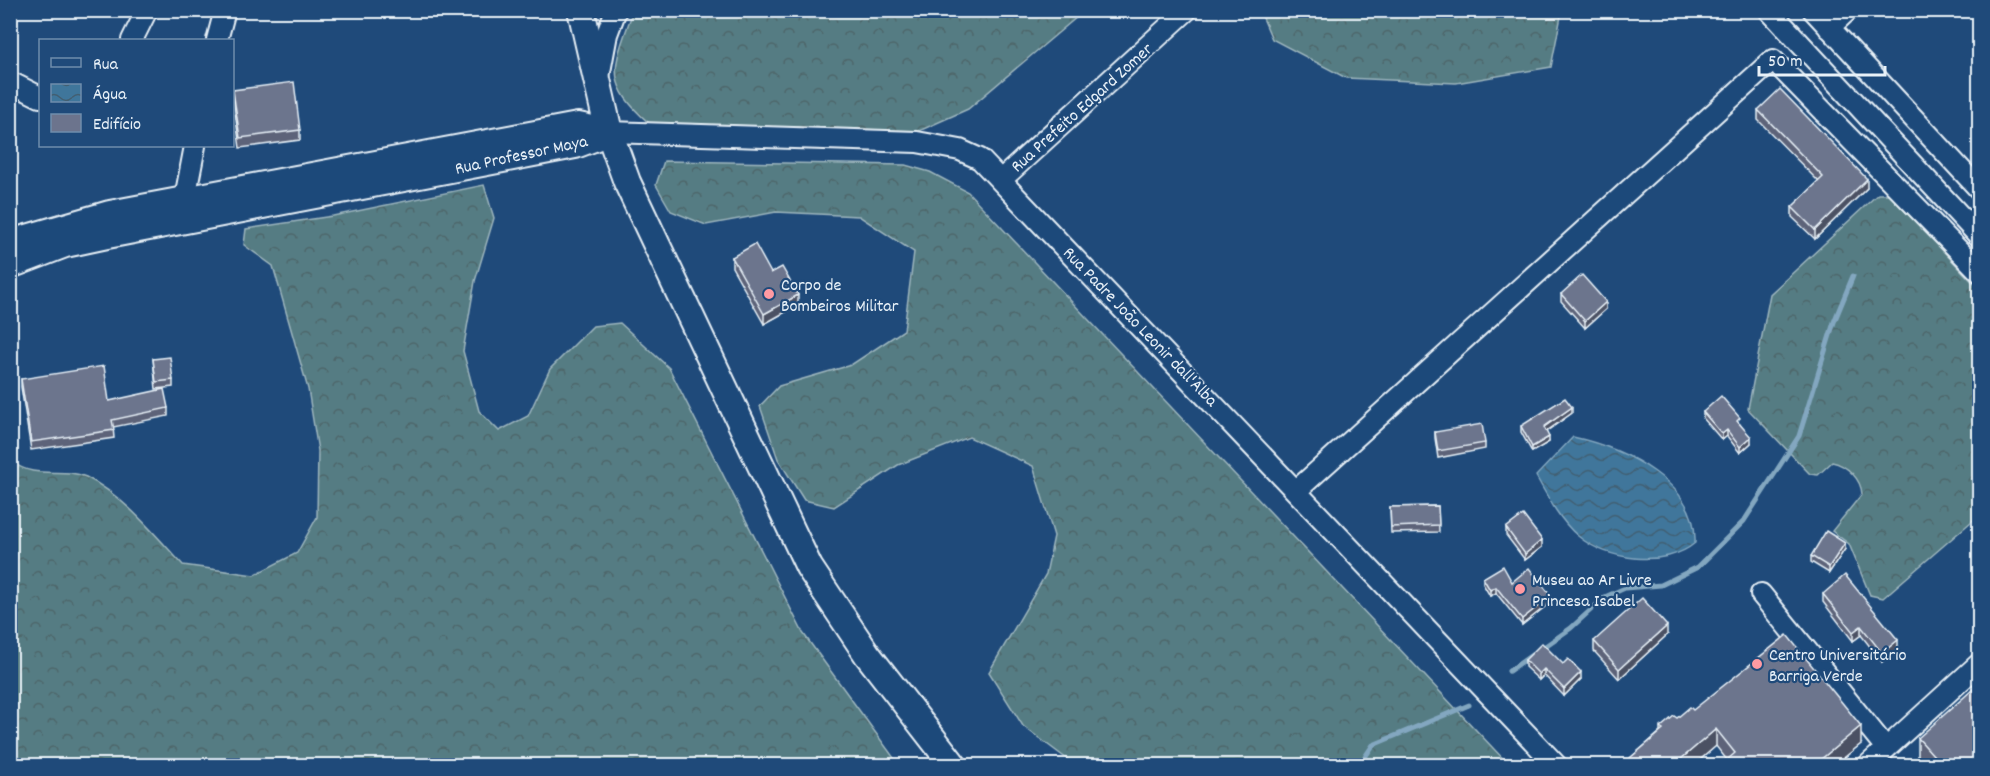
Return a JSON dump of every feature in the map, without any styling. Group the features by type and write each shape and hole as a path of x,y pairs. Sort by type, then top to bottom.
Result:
{"main road":[{"path":"581,10 609,132 645,223 809,567 867,654 954,765"},
{"name":"Rua Professor Maya","path":"10,243 73,223 186,208 578,126 609,132"},
{"name":"Rua Professor Maya","path":"10,265 65,244 186,208"}],"street":[{"path":"132,39 147,10"},
{"path":"218,39 225,10"},
{"path":"597,85 607,34 615,10"},
{"name":"Rua Prefeito Edgard Zomer","path":"1002,179 1187,10"},
{"path":"1769,10 1980,237"},
{"path":"1813,10 1980,189"},
{"path":"1829,28 1848,10"},
{"path":"1297,490 1773,60 1980,272"},
{"path":"10,82 39,96"},
{"name":"Rua Padre João Leonir dall'Alba","path":"609,132 917,142 960,150 980,159 1002,179 1557,765"},
{"path":"186,208 195,147"},
{"path":"1761,594 1887,748"},
{"path":"1867,765 1980,663"}],"green space":[{"path":"633,10 1084,11 968,109 919,131 649,123 624,95 618,83 616,71 617,59"},
{"path":"1260,10 1562,11 1551,67 1456,83 1346,78 1272,39"},
{"path":"664,161 905,165 930,172 968,192 1509,765 1075,765 1023,726 989,672 1046,574 1054,536 1033,466 969,437 898,465 834,507 804,500 778,459 760,406 779,386 851,365 904,330 914,252 859,216 776,212 706,225 671,211 656,185"},
{"path":"484,185 494,218 475,281 463,351 479,411 499,431 528,416 550,369 593,326 620,323 669,368 803,633 899,765 11,765 11,461 20,467 39,472 77,474 100,485 126,505 183,565 254,575 297,553 317,517 318,451 308,389 273,266 244,245 246,229 333,216"},
{"path":"1878,194 1889,194 1980,290 1979,515 1883,598 1870,595 1849,544 1832,531 1862,494 1856,478 1843,466 1832,462 1818,475 1810,474 1748,409 1770,294"}],"water":[{"path":"1573,437 1614,450 1654,471 1684,502 1693,521 1695,543 1669,556 1636,558 1620,556 1590,545 1571,530 1549,500 1536,476"}],"building":[{"path":"294,82 300,130 240,138 234,90"},
{"path":"1780,89 1867,179 1815,230 1792,207 1823,177 1758,110"},
{"name":"Corpo de Bombeiros Militar","path":"755,244 771,273 782,267 798,295 764,314 732,257"},
{"path":"1582,275 1606,302 1585,321 1561,294"},
{"path":"170,357 173,380 156,382 153,359"},
{"path":"104,366 109,401 164,389 168,408 112,420 114,430 31,442 21,379"},
{"path":"1721,396 1740,418 1737,421 1751,437 1740,447 1727,430 1722,434 1703,412"},
{"path":"1565,398 1572,407 1544,427 1549,437 1532,447 1521,426"},
{"path":"1482,424 1485,443 1438,451 1435,432"},
{"path":"1438,506 1439,525 1391,527 1390,507"},
{"path":"1523,515 1542,540 1525,554 1506,528"},
{"path":"1826,531 1845,543 1829,567 1811,556"},
{"path":"1503,566 1512,582 1529,568 1551,596 1522,619 1496,587 1490,590 1483,578"},
{"path":"1845,575 1898,640 1882,653 1861,626 1853,632 1823,594"},
{"path":"1642,598 1667,626 1619,669 1594,641"},
{"name":"Centro Universitário Barriga Verde","path":"1787,635 1861,726 1814,765 1731,765 1727,760 1735,753 1716,729 1674,765 1636,765 1630,758 1663,730 1660,728 1674,716 1677,718 1690,707 1693,710"},
{"path":"1542,643 1563,664 1568,659 1581,672 1564,689 1544,669 1539,674 1525,660"},
{"name":"Centro Universitário Barriga Verde","path":"1980,683 1980,765 1942,765 1918,738"}],"waterway":[{"path":"1541,649 1571,628 1605,597 1625,588 1661,585 1698,567 1744,521 1799,436 1834,322 1853,276"},
{"path":"1509,671 1533,654"},
{"path":"1359,766 1373,745 1469,705"}],"place":[{"name":"Corpo de Bombeiros Militar","path":"769,294"},
{"name":"Museu ao Ar Livre Princesa Isabel","path":"1520,589"},
{"name":"Centro Universitário Barriga Verde","path":"1757,664"}]}
